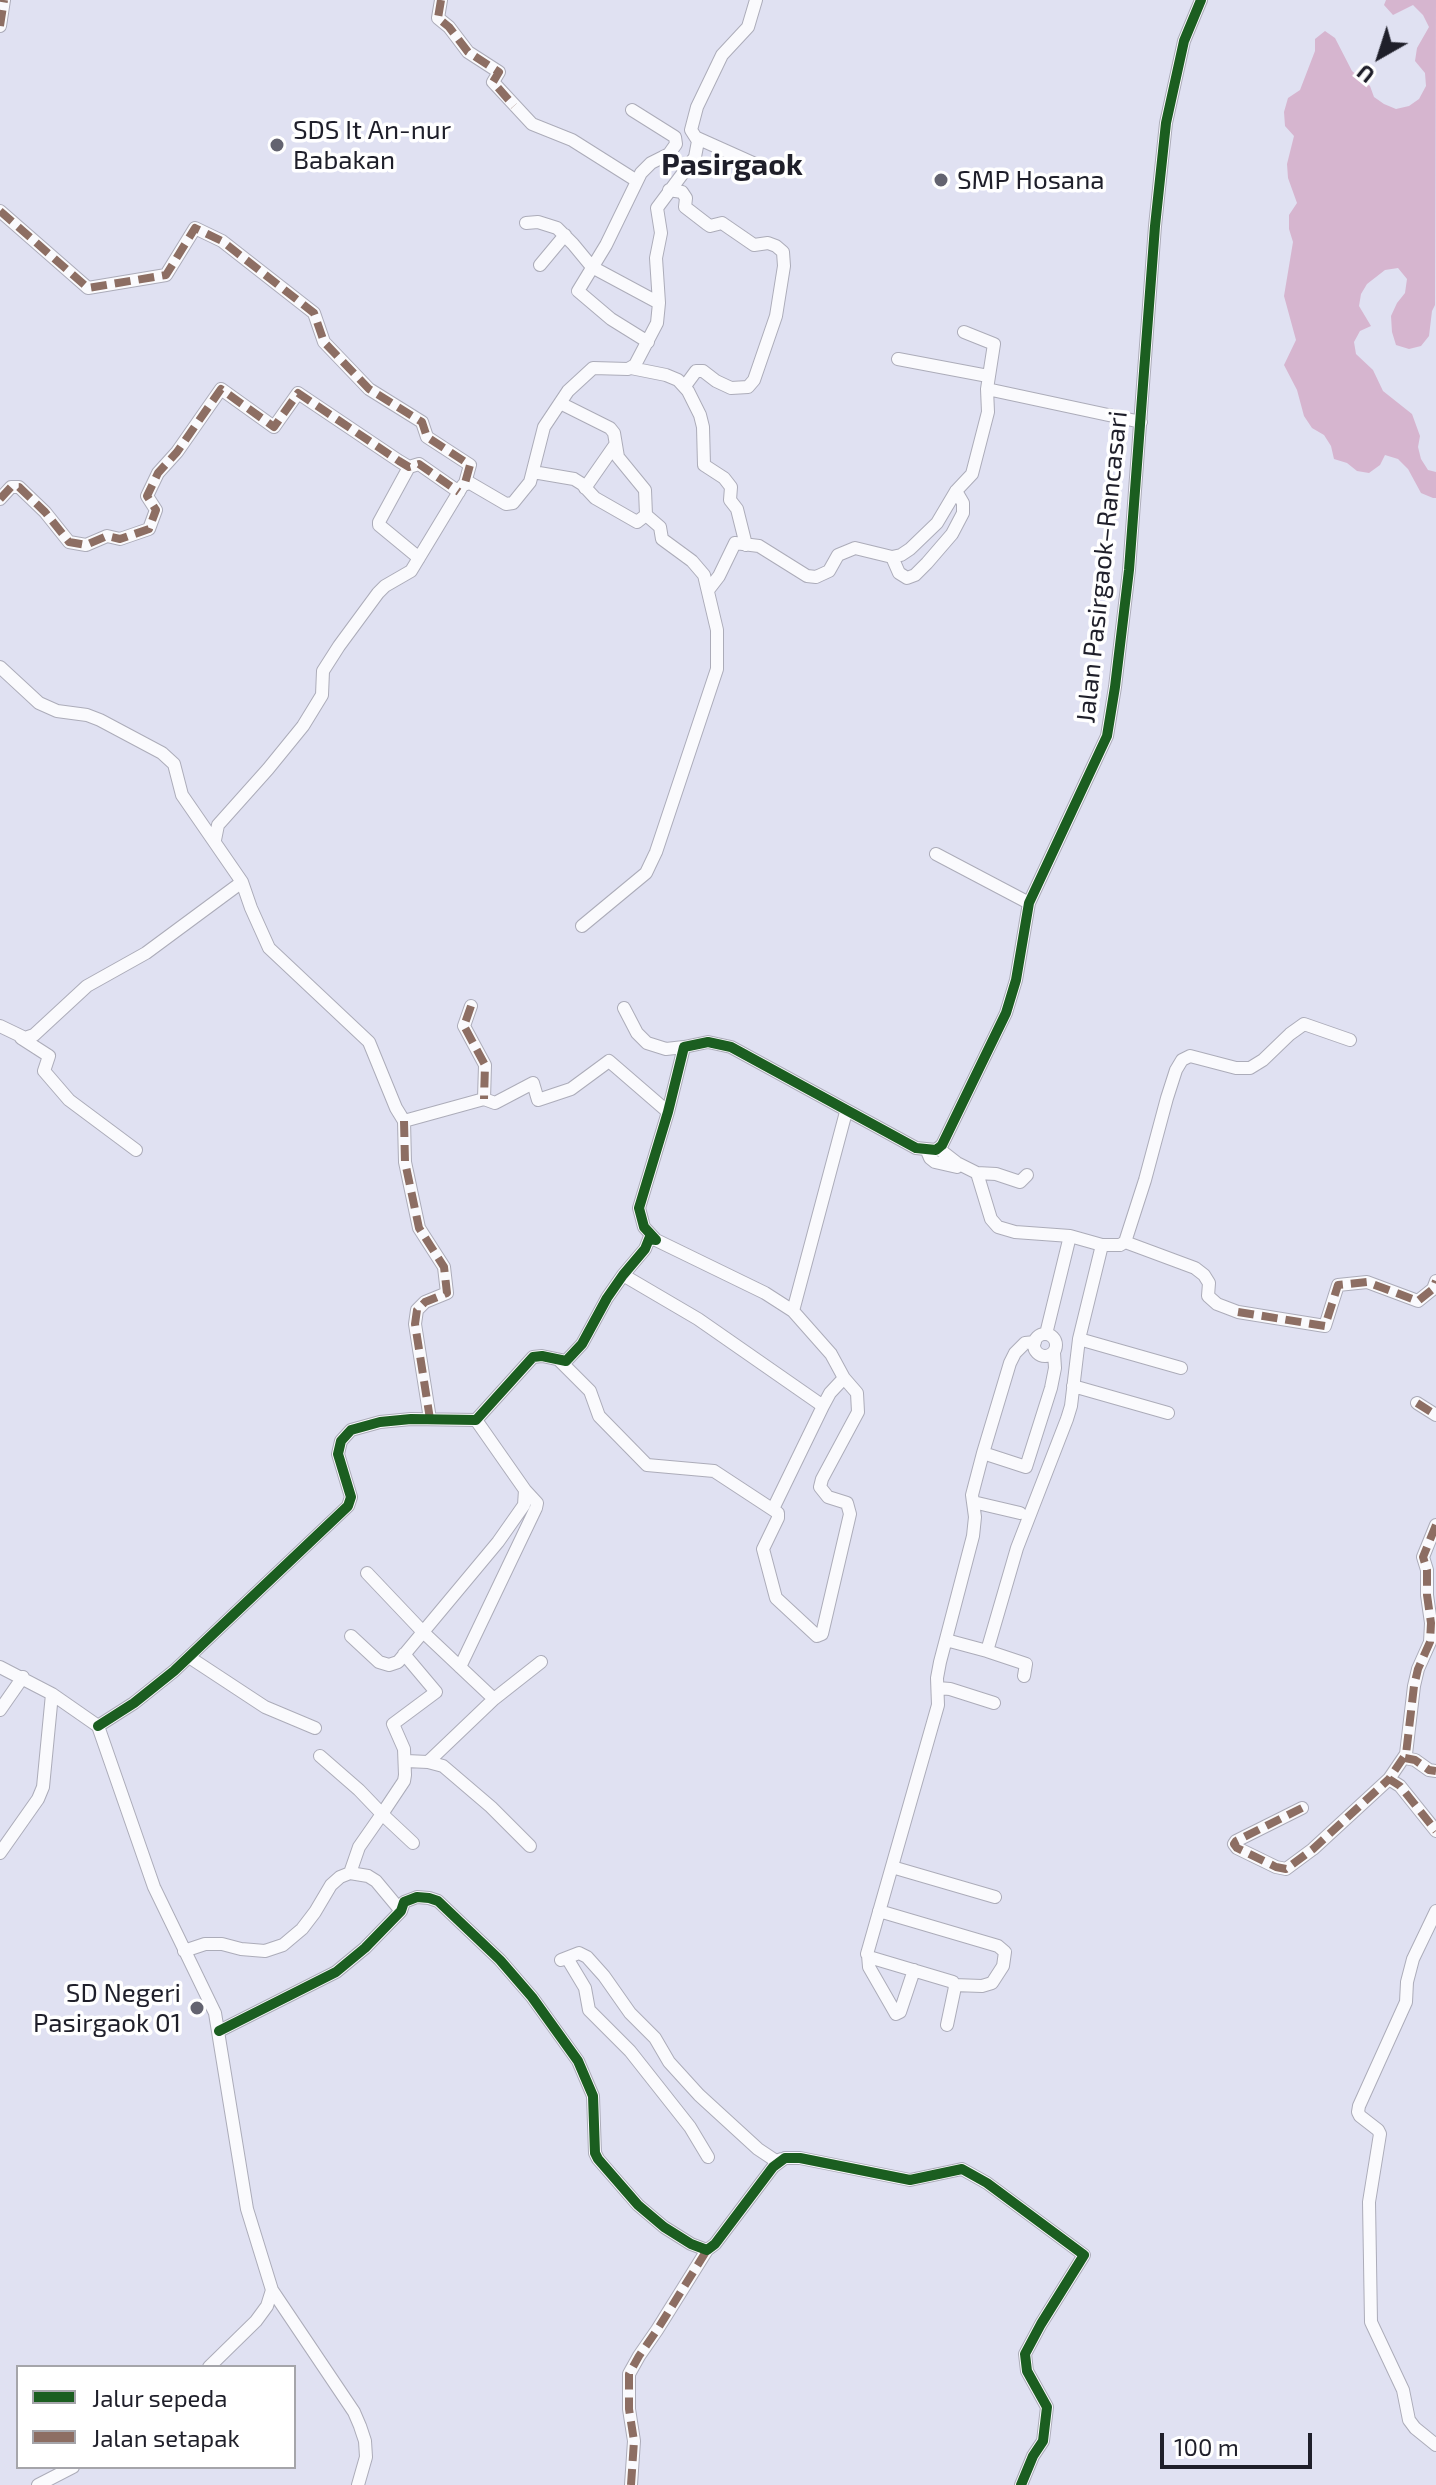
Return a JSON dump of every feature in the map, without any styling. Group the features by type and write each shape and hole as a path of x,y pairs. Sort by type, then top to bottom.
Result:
{"street":[{"path":"0,26 4,0"},
{"path":"441,0 438,18 468,52 499,72 493,82 532,124 572,140 637,181"},
{"path":"631,368 657,323 656,258 661,233 656,212 659,203 692,162 698,144 691,130 697,107 722,55 748,27 756,0"},
{"name":"Jalan Pasirgaok–Rancasari","path":"933,1150 1006,1013 1014,990 1029,903 1107,736 1129,570 1155,226 1166,123 1179,60 1201,0"},
{"path":"632,110 675,137 676,144 669,154 651,163 641,173 606,245 578,290 611,319 648,342"},
{"path":"697,138 755,164"},
{"path":"669,190 682,192 686,198 685,207 710,226 722,223 754,245 768,243 783,252 784,266 776,316 754,380 748,387 731,388 703,371 696,371 685,386"},
{"path":"0,211 88,288 166,275 195,228 222,241 314,313 324,342 369,389 422,422 427,437 470,465 462,488 409,574 389,583 378,593 346,635 324,668 322,695 303,726 218,825 215,840"},
{"path":"526,223 550,225 565,235 592,267 659,303"},
{"path":"540,265 565,235"},
{"path":"709,589 735,543 759,546 807,576 816,577 829,571 838,555 855,548 892,557 901,555 937,523 956,491 970,478 985,427 994,344 964,332"},
{"path":"898,359 1141,422"},
{"path":"462,488 470,483 509,504 515,501 528,487 541,432 560,403 590,370 598,367 631,368 666,375 685,386 700,415 704,465 724,478 731,487 730,500 737,509 746,545"},
{"path":"0,499 11,487 19,487 45,512 69,542 86,545 107,536 120,539 149,529 156,510 147,496 158,473 177,452 221,389 274,427 298,393 409,467"},
{"path":"560,403 610,428 615,434 618,457 645,490 646,515 660,527 662,539 698,566 704,575 717,630 717,669 675,789 660,843 646,873 582,926"},
{"path":"585,488 615,445"},
{"path":"419,558 381,528 379,522 409,467 419,464 462,488"},
{"path":"533,472 574,479 595,498 637,522 646,515"},
{"path":"892,557 899,573 907,578 927,563 952,534 963,513 963,503 956,491"},
{"path":"0,667 39,703 57,711 100,720 169,759 176,768 182,795 242,882 255,918 273,952 369,1042 404,1121 405,1162 419,1228 444,1267 447,1293 425,1302 417,1310 415,1324 430,1419"},
{"path":"936,854 1029,903"},
{"path":"15,1034 25,1038 34,1035 87,986 146,953 242,882"},
{"path":"471,1006 464,1026 485,1065 484,1099"},
{"path":"624,1008 637,1033 647,1043 666,1049 708,1042 731,1047 916,1148 933,1150 973,1171 1005,1175 1020,1182 1027,1175"},
{"path":"973,1171 991,1219 998,1227 1015,1232 1070,1236 1102,1245 1120,1245 1125,1242 1167,1098 1182,1060 1190,1056 1240,1069 1250,1068 1304,1024 1350,1040"},
{"path":"0,1026 49,1056 44,1071 69,1100 136,1150"},
{"path":"656,1240 644,1227 639,1208 684,1047"},
{"path":"404,1121 484,1099 495,1103 533,1083 538,1100 571,1089 609,1061 668,1112"},
{"path":"793,1311 846,1112"},
{"path":"1046,1334 1070,1236"},
{"path":"98,1726 144,1695 189,1657 348,1506 351,1497 338,1454 344,1436 360,1426 380,1422 476,1420 533,1357 569,1359 582,1344 607,1298 645,1249 649,1239 765,1293 793,1311 831,1354 844,1378 857,1393 858,1412 820,1487 828,1497 847,1503 850,1514 819,1636 813,1634 776,1598 763,1549 779,1516 773,1509 714,1471 647,1465 599,1416 590,1391 559,1360"},
{"path":"1125,1242 1195,1268 1209,1283 1208,1296 1217,1304 1238,1312 1325,1326 1338,1285 1367,1282 1418,1301 1433,1289 1436,1281"},
{"path":"987,1651 1017,1548 1067,1419 1079,1339 1102,1245"},
{"path":"623,1275 698,1319 823,1406"},
{"path":"1046,1334 1055,1340 1057,1347 1048,1357 1040,1356 1035,1350 1035,1342 1039,1336 1046,1334"},
{"path":"1079,1339 1181,1368"},
{"path":"914,1970 900,2012 896,2014 869,1967 868,1955 938,1705 940,1662 975,1527 973,1502 983,1453 1010,1363 1025,1343 1035,1342"},
{"path":"983,1453 1026,1467 1051,1388 1054,1353"},
{"path":"773,1509 830,1393 844,1378"},
{"path":"1073,1386 1168,1413"},
{"path":"1417,1403 1436,1415"},
{"path":"460,1667 537,1503 476,1420"},
{"path":"351,1636 383,1665 395,1663 498,1542 524,1505 525,1490"},
{"path":"973,1502 1020,1513"},
{"path":"1302,1808 1234,1844 1276,1867 1286,1869 1313,1849 1389,1779 1405,1758 1414,1686 1430,1637 1427,1570 1423,1557 1436,1525"},
{"path":"367,1573 423,1632 494,1699"},
{"path":"946,1640 1026,1664 1024,1676"},
{"path":"350,1873 359,1847 404,1781 404,1749 393,1724 436,1691 404,1654"},
{"path":"189,1657 265,1707 315,1728"},
{"path":"428,1762 494,1699 541,1662"},
{"path":"0,1667 52,1694 98,1726 154,1887 215,2013 241,2182 253,2233 272,2290 354,2412 360,2426 366,2457 358,2485"},
{"path":"0,1710 23,1677"},
{"path":"938,1688 994,1703"},
{"path":"0,1853 43,1787 52,1694"},
{"path":"320,1756 413,1843"},
{"path":"1405,1758 1436,1771"},
{"path":"406,1761 438,1764 449,1771 530,1846"},
{"path":"1389,1779 1400,1786 1436,1831"},
{"path":"892,1867 995,1897"},
{"path":"184,1951 205,1944 265,1951 283,1945 302,1929 331,1885 350,1873 368,1876 376,1881 401,1911"},
{"path":"219,2031 336,1972 401,1911 404,1902 417,1897 434,1899 500,1960 547,2018 585,2073 594,2100 598,2159 654,2219 691,2244 707,2250"},
{"path":"879,1911 998,1946 1005,1952 1003,1966 992,1983 982,1986 954,1985"},
{"path":"1436,1911 1413,1959 1406,2002 1358,2112 1380,2134 1369,2202 1371,2322 1403,2390 1409,2420 1436,2445"},
{"path":"708,2157 690,2127 630,2051 589,2010 585,1988 564,1959 579,1953 595,1965 630,2013 655,2038 669,2062 699,2095 758,2149 776,2161 800,2158 910,2180 962,2169 987,2183 1084,2255 1025,2354 1027,2371 1047,2407 1043,2441 1021,2485"},
{"path":"868,1955 952,1981 954,1985 947,2025"},
{"path":"631,2485 634,2441 629,2409 629,2374 707,2250 719,2241 782,2159"},
{"path":"211,2365 256,2321 267,2306 272,2290"},
{"path":"38,2485 69,2469"}],"shaded area":[{"path":"1386,0 1436,0 1435,305 1429,336 1421,346 1409,349 1396,345 1391,316 1405,293 1407,279 1398,268 1385,270 1367,284 1361,294 1359,306 1371,326 1360,331 1354,342 1356,354 1373,370 1383,391 1412,414 1420,436 1418,447 1421,459 1428,470 1436,472 1436,498 1421,493 1408,469 1398,459 1385,455 1380,465 1369,473 1357,471 1347,463 1334,459 1324,435 1312,428 1304,416 1297,390 1284,365 1296,340 1284,296 1293,242 1289,215 1297,203 1288,178 1287,164 1294,136 1285,126 1284,112 1288,98 1300,90 1315,51 1315,39 1325,31 1335,38 1352,71 1370,86 1374,97 1396,109 1409,106 1419,99 1426,86 1425,73 1415,61 1417,48 1429,27 1413,5 1393,15 1384,5"}],"marked path":[{"path":"0,26 4,0"},
{"path":"441,0 438,18 468,52 499,72 493,82 514,106"},
{"path":"0,211 88,288 166,275 195,228 222,241 314,313 324,342 369,389 422,422 427,437 470,465 465,483"},
{"path":"0,499 11,487 19,487 45,512 69,542 86,545 107,536 120,539 149,529 156,510 147,496 158,473 177,452 221,389 274,427 298,393 399,461 409,467 419,464 459,492"},
{"path":"471,1006 464,1026 485,1065 484,1099"},
{"path":"404,1121 405,1162 419,1228 444,1267 447,1293 425,1302 417,1310 415,1324 430,1419"},
{"path":"1238,1312 1325,1326 1338,1285 1367,1282 1418,1301 1433,1289 1436,1281"},
{"path":"1417,1403 1436,1415"},
{"path":"1436,1525 1423,1557 1427,1570 1430,1642 1414,1686 1406,1754 1389,1779 1400,1786 1436,1831"},
{"path":"1405,1758 1436,1771"},
{"path":"1302,1808 1234,1844 1276,1867 1286,1869 1313,1849 1389,1779"},
{"path":"631,2485 634,2441 629,2409 629,2374 707,2250"}],"cycle path":[{"path":"98,1726 134,1703 174,1671 348,1506 351,1497 338,1454 341,1441 351,1430 380,1422 411,1419 476,1420 533,1357 566,1361 582,1344 623,1275 645,1249 649,1239 656,1240 644,1227 639,1208 684,1047 708,1042 731,1047 916,1148 936,1150 942,1145 1006,1013 1016,980 1029,903 1107,736 1129,570 1155,226 1166,123 1184,41 1201,0"},
{"path":"219,2031 336,1972 401,1911 404,1902 417,1897 429,1898 438,1901 500,1960 532,1997 578,2061 593,2096 595,2153 598,2159 638,2205 691,2244 707,2250 715,2244 773,2167 785,2158 800,2158 910,2180 962,2169 987,2183 1084,2255 1025,2354 1027,2371 1047,2407 1043,2441 1021,2485"}],"place":[{"name":"SDS It An-nur Babakan","path":"277,145"},
{"name":"SMP Hosana","path":"941,180"},
{"name":"SD Negeri Pasirgaok 01","path":"197,2008"}],"district":[{"name":"Pasirgaok","path":"732,165"}]}
